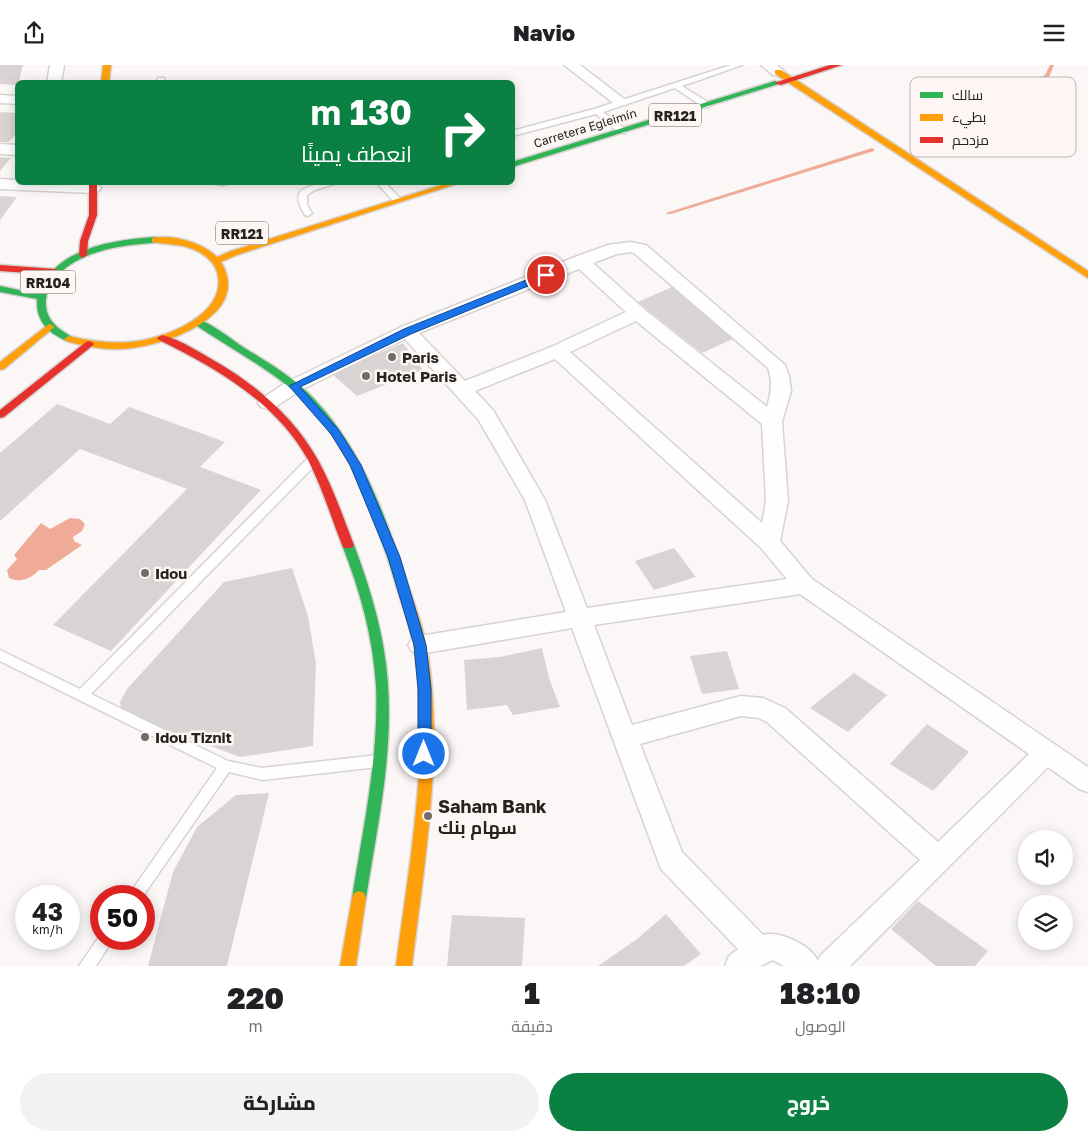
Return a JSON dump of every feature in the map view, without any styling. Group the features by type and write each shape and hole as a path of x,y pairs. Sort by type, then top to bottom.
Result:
{"main road":[{"path":"105,80 107,65"},
{"name":"Carretera Egleimín","path":"649,110 801,65"},
{"name":"Carretera Egleimín","path":"515,164 756,90 779,72 838,65"},
{"path":"779,72 1088,275"},
{"path":"744,82 756,90"},
{"name":"Carretera Egleimín","path":"593,127 626,118"},
{"name":"RR104","path":"83,255 84,241 93,215 93,185"},
{"path":"370,194 385,186 402,185"},
{"name":"RR121","path":"216,261 234,253 449,185"},
{"path":"93,215 112,245"},
{"name":"RR104","path":"49,327 40,313 40,297 56,272 83,255 112,245 155,240 194,247 216,261"},
{"name":"RR121","path":"194,247 212,241"},
{"path":"0,367 49,327 66,337 89,344 113,346 138,344 162,338 197,321 208,313 222,295 224,277 216,261"},
{"path":"0,268 56,272"},
{"path":"0,289 40,297"},
{"path":"197,321 294,386 334,431 355,465 394,557 420,645 424,689 424,754 420,835 404,966"},
{"path":"162,338 193,352 268,403 297,435 313,460 361,576 371,614 382,686 380,761 348,966"},
{"path":"0,415 89,344"}],"street":[{"path":"54,80 57,65"},
{"path":"571,65 621,102"},
{"path":"0,99 15,100"},
{"path":"0,149 15,150"},
{"path":"0,184 15,184"},
{"path":"268,403 294,386 407,331 614,249 630,247 640,249 758,347 776,365 780,376 780,391 772,422 777,501 769,542"},
{"path":"581,261 638,313 772,422"},
{"path":"463,389 558,351 638,313"},
{"path":"407,331 486,415 535,500 671,860 697,885 748,958 774,945 787,949 806,966"},
{"path":"558,351 769,542 804,585 1088,781"},
{"path":"420,645 580,618 804,585"},
{"path":"624,738 741,706 763,708 776,715 938,859"},
{"path":"830,966 1046,753"}],"lane":[{"path":"515,133 597,111 738,65"},
{"path":"676,85 706,105"},
{"path":"597,111 622,131"},
{"path":"308,213 301,203 301,196 305,190 326,185"},
{"path":"385,186 398,201"},
{"path":"82,695 313,460"},
{"path":"0,655 226,766 262,774 380,761"},
{"path":"143,885 226,766"},
{"path":"87,966 98,950"}],"shaded area":[{"path":"70,518 80,519 85,524 82,531 73,537 74,541 82,545 46,570 39,570 29,578 17,580 9,578 7,570 17,559 14,555 41,523 50,529"}],"building":[{"path":"0,65 23,65 19,80 15,80 15,85 0,84"},
{"path":"0,112 15,113 15,135 9,142 0,142"},
{"path":"0,157 11,158 0,171"},
{"path":"214,185 230,185 223,187"},
{"path":"0,196 17,197 0,220"},
{"path":"672,287 737,337 702,353 638,302"},
{"name":"Paris","path":"403,343 423,370 357,396 332,374"},
{"name":"Idou","path":"57,404 110,424 129,407 225,442 200,467 261,490 111,651 53,625 187,489 80,449 0,521 0,453"},
{"path":"674,548 696,577 654,590 635,561"},
{"path":"292,568 308,616 316,664 313,746 240,757 141,720 121,709 120,702 127,689 224,582"},
{"path":"542,648 549,678 560,707 513,715 507,705 467,710 464,660 500,657"},
{"path":"727,651 739,689 702,694 690,656"},
{"path":"854,673 887,695 848,732 810,708"},
{"path":"927,724 969,752 933,791 890,764"},
{"path":"269,793 227,966 148,966 152,950 155,950 155,940 173,872 197,827 236,795"},
{"path":"918,901 988,951 975,966 936,966 891,929"},
{"path":"666,914 701,954 684,966 598,966 637,939"},
{"path":"452,915 525,918 522,966 447,966"}],"waterway":[{"path":"1045,77 1052,65"},
{"path":"669,213 872,150"}],"traffic: fast":[{"path":"515,164 778,83"},
{"path":"69,339 54,331 45,320 41,309 46,286 54,275 64,265 96,249 135,241 155,240"},
{"path":"0,289 40,297"},
{"path":"197,322 258,360 293,385 312,403 330,425 347,450 374,506 403,588"},
{"path":"348,545 371,614 375,632 382,686 383,713 379,766 359,898"}],"traffic: slow":[{"path":"105,80 107,65"},
{"path":"778,72 1088,275"},
{"path":"216,261 234,253 449,185"},
{"path":"69,339 85,344 103,346 140,344 157,340 190,327 213,308 223,290 224,281 218,263 195,247 178,242 155,240"},
{"path":"0,367 49,327"},
{"path":"403,588 420,647 426,726 419,847 404,966"},
{"path":"348,966 359,898"}],"traffic: jam":[{"path":"778,83 838,65"},
{"path":"83,255 84,241 93,215 93,185"},
{"path":"0,268 56,272"},
{"path":"162,338 206,360 248,387 285,421 300,439 313,460 348,545"},
{"path":"0,415 89,344"}],"place":[{"name":"Paris","path":"392,357"},
{"name":"Hotel Paris","path":"366,376"},
{"name":"Idou","path":"145,573"},
{"name":"Idou Tiznit","path":"145,737"},
{"name":"Saham Bank سهام بنك","path":"428,816"}],"route":[{"path":"424,754 424,689 420,645 394,557 355,465 334,431 294,386 407,331 546,275"}]}
